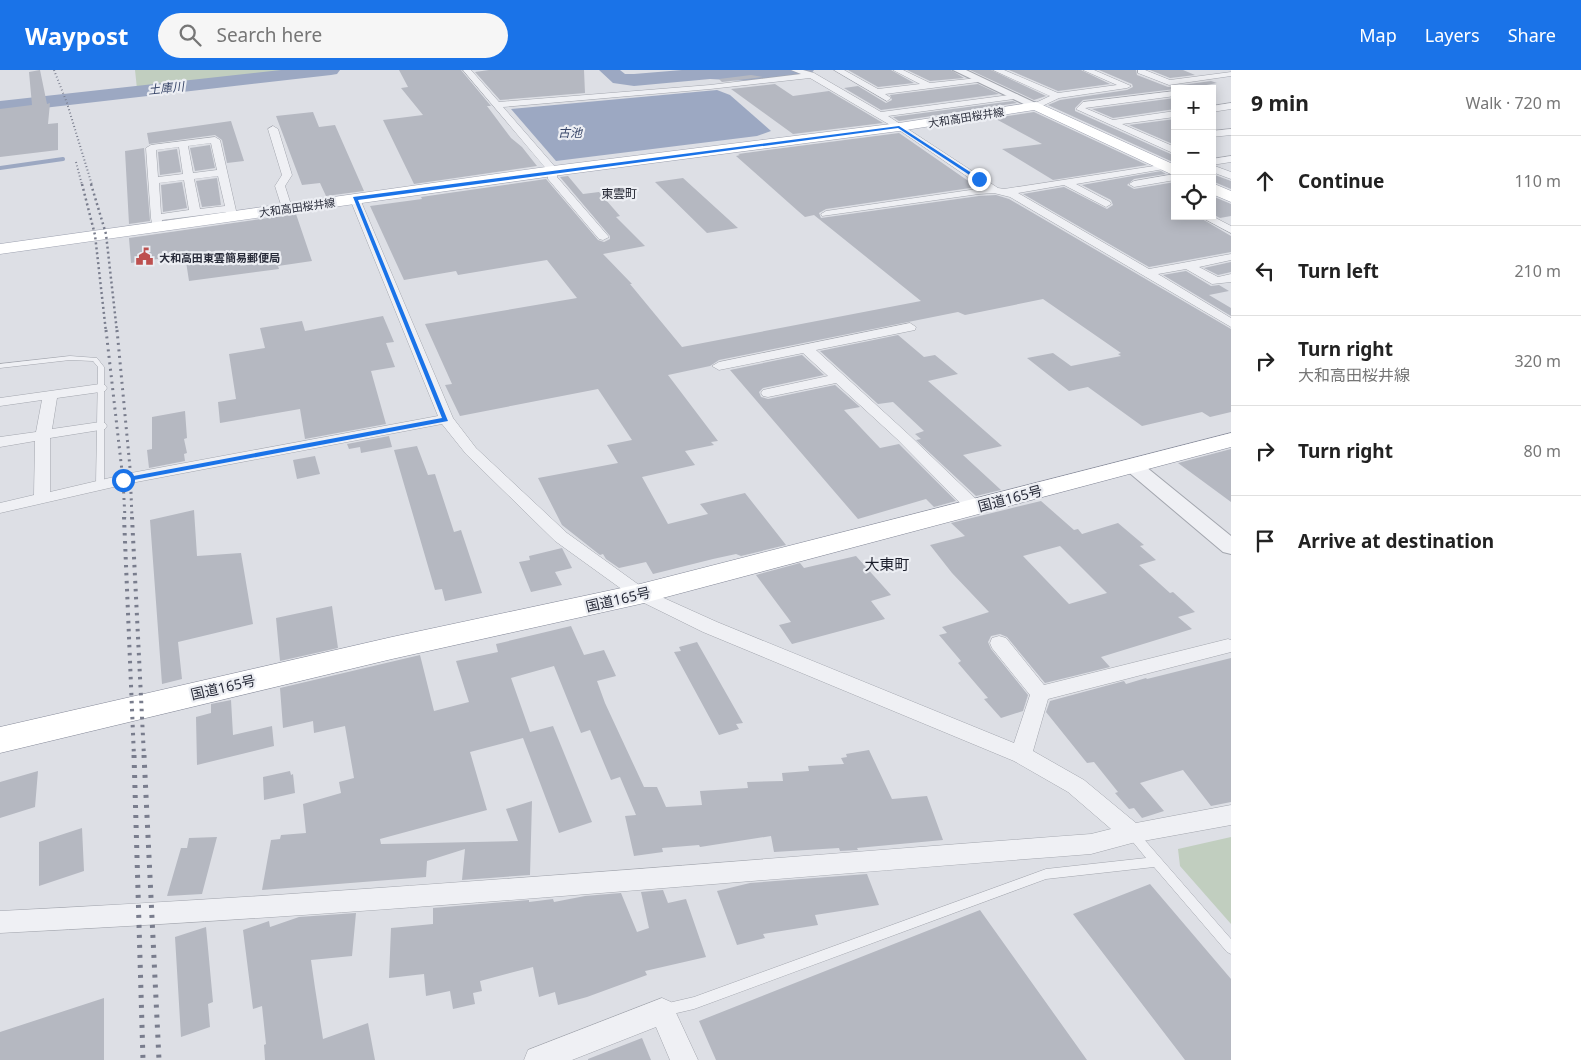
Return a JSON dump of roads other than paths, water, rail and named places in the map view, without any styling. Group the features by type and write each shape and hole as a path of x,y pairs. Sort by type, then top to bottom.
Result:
{"main road":[{"name":"大和高田桜井線","path":"0,249 156,222 231,212 287,208 553,171 899,127 1036,106"},
{"path":"1036,106 1171,170"},
{"name":"国道165号","path":"0,740 392,648 640,594 1231,440"}],"street":[{"path":"467,70 553,171 552,177 603,237"},
{"path":"498,105 753,83 822,70"},
{"path":"838,70 909,110"},
{"path":"897,70 929,86"},
{"path":"958,70 1036,106 1057,96 1127,86 1087,70"},
{"path":"998,70 1057,96"},
{"path":"1131,70 1152,70"},
{"path":"1141,71 1169,83 1231,74"},
{"path":"802,73 899,127 999,191 1029,203 1231,323"},
{"path":"1101,76 1118,74"},
{"path":"877,92 978,80"},
{"path":"1171,94 1083,105 1080,109 1171,149"},
{"path":"878,115 1014,96"},
{"path":"1216,108 1231,106"},
{"path":"1084,128 1171,115"},
{"path":"273,129 287,175 280,186 287,208"},
{"path":"1216,134 1231,132"},
{"path":"215,140 231,212 195,212 156,222 151,148 183,144 215,140"},
{"path":"1156,143 1171,141"},
{"path":"183,144 195,212"},
{"path":"1216,161 1231,158"},
{"path":"826,214 979,191 999,191 1171,170"},
{"path":"1134,184 1171,170"},
{"path":"1216,170 1231,176"},
{"path":"153,181 222,172"},
{"path":"1067,183 1106,204"},
{"path":"355,198 446,420 471,451 561,537 640,594 710,627 1021,755 1076,786 1132,832"},
{"path":"1212,220 1231,230"},
{"path":"1147,273 1231,257"},
{"path":"1187,265 1216,280 1231,278"},
{"path":"719,366 910,327"},
{"path":"806,348 902,436 975,508"},
{"path":"768,393 838,378"},
{"path":"0,402 100,388"},
{"path":"42,498 43,436 50,396"},
{"path":"0,508 100,485 446,420"},
{"path":"0,442 100,426"},
{"path":"1134,466 1231,546"},
{"path":"999,643 1040,694"},
{"path":"1040,694 1228,646"},
{"path":"1021,755 1040,694"},
{"path":"0,922 140,915 366,899 1091,844 1132,832 1231,815"},
{"path":"538,1060 662,1011 684,1060"}],"lane":[{"path":"0,366 70,358 95,359 101,367 100,485"},
{"path":"1132,832 1231,948"},
{"path":"662,1011 694,1003 1046,874 1157,862"}],"water":[{"name":"古池","path":"717,90 730,95 771,131 757,136 556,161 511,109"}],"waterway":[{"name":"土庫川","path":"0,107 331,70"},
{"name":"土庫川","path":"608,70 620,79 634,80 710,73 751,75 805,70"},
{"path":"0,168 63,159"}],"railway":[{"path":"54,70 67,103 92,185"},
{"path":"76,162 82,185"},
{"path":"82,184 95,235 106,332"},
{"path":"91,184 106,234 117,332"},
{"path":"106,330 123,480 125,518"},
{"path":"117,330 130,468 132,518"},
{"path":"124,517 134,757"},
{"path":"132,517 144,757"},
{"path":"134,755 143,1060"},
{"path":"144,755 159,1060"}],"place":[{"name":"大和高田東雲簡易郵便局","path":"145,257"}],"district":[{"name":"東雲町","path":"619,193"},
{"name":"大東町","path":"887,564"}]}
